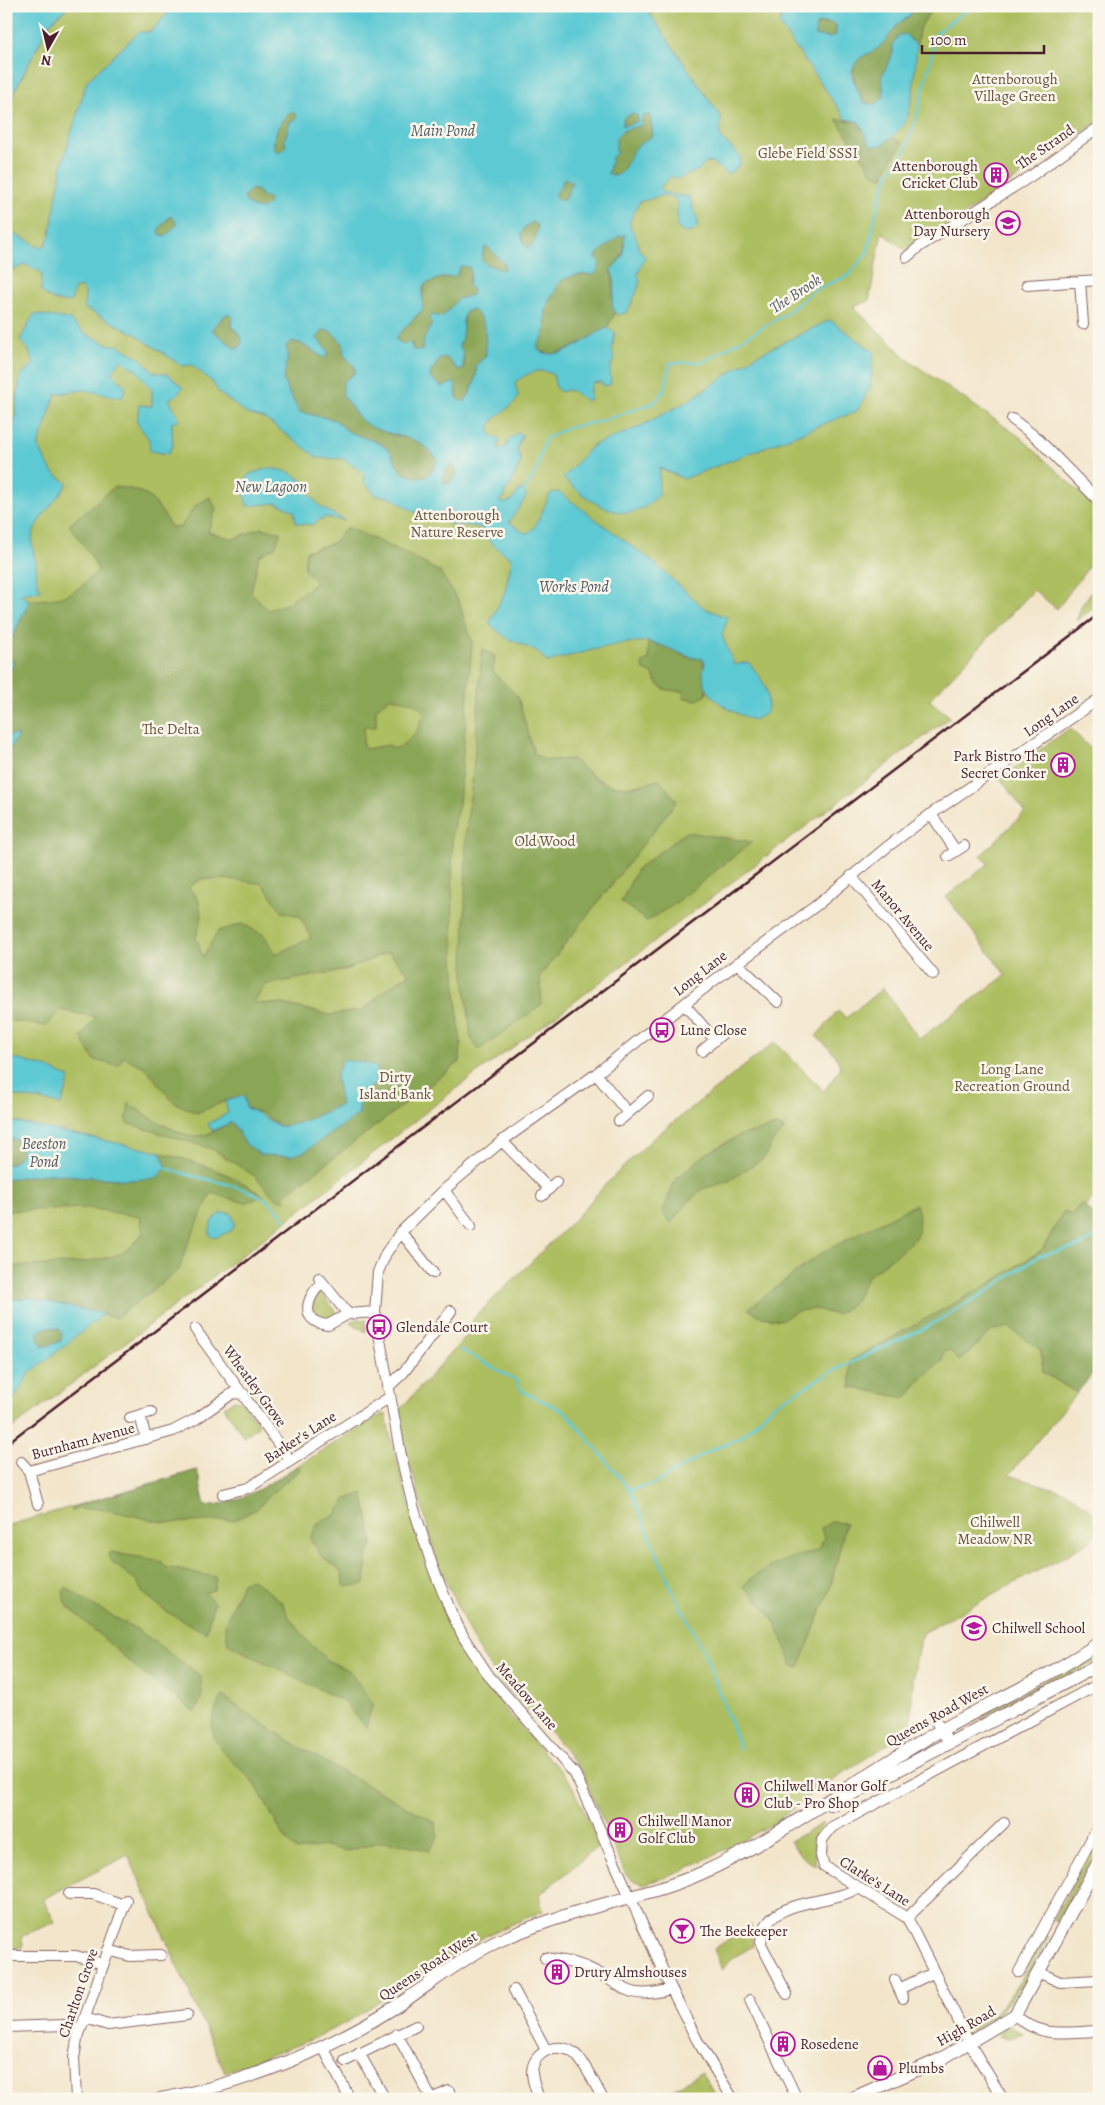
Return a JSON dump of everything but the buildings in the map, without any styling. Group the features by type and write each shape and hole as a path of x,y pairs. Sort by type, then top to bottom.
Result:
{"main road":[{"name":"Queens Road West","path":"795,1823 938,1725 1034,1682 1099,1643"},
{"name":"Queens Road West","path":"160,2099 217,2086 323,2047 396,2006 440,1975 490,1945 552,1920 629,1898 701,1874 1099,1665"},
{"path":"1015,2015 1098,1862"},
{"name":"High Road","path":"851,2099 867,2096 970,2044 1015,2015"}],"street":[{"name":"The Strand","path":"907,258 920,246 1032,176 1099,127"},
{"path":"1033,282 1099,280"},
{"path":"1071,315 1082,319 1080,281"},
{"path":"1019,421 1099,501"},
{"name":"Long Lane","path":"375,1312 376,1288 381,1262 391,1244 444,1190 502,1141 596,1074 736,963 794,923 931,814 1099,700"},
{"path":"931,814 956,851"},
{"name":"Manor Avenue","path":"851,876 933,974"},
{"path":"736,963 778,1002"},
{"path":"684,1004 719,1037 702,1051"},
{"path":"596,1074 628,1114"},
{"path":"620,1121 648,1096"},
{"path":"502,1141 549,1189"},
{"path":"444,1190 471,1226"},
{"path":"401,1232 433,1272"},
{"path":"348,1314 321,1281 308,1300 310,1316 319,1323 328,1325 348,1314 375,1312"},
{"path":"389,1392 403,1372 448,1324 451,1311"},
{"name":"Meadow Lane","path":"375,1312 389,1392 413,1506 433,1568 451,1612 464,1638 489,1676 575,1774 671,1989 697,2040 733,2099"},
{"name":"Wheatley Grove","path":"195,1329 244,1394 290,1460"},
{"name":"Barker's Lane","path":"223,1494 248,1488 389,1392"},
{"name":"Burnham Avenue","path":"29,1471 146,1439 190,1423 233,1393 244,1394"},
{"name":"Burnham Avenue","path":"146,1439 135,1417 151,1412"},
{"name":"Burnham Avenue","path":"21,1462 29,1471 38,1504"},
{"name":"Clarke's Lane","path":"1003,2099 970,2044 933,1972 914,1927 907,1918 824,1866 821,1843 823,1836 832,1827 1099,1684"},
{"path":"938,1725 950,1744"},
{"path":"907,1918 1004,1823"},
{"path":"1020,1964 1044,1926 1099,1825"},
{"path":"787,1994 786,1981 761,1944 766,1926 772,1918 809,1901 850,1893 858,1887"},
{"name":"Charlton Grove","path":"69,1894 93,1894 125,1903 80,2030 74,2058 76,2099"},
{"path":"1044,1926 1060,1934"},
{"path":"108,1950 130,1956 161,1955"},
{"path":"10,1956 76,1956 103,1964"},
{"path":"545,1958 586,1967 637,1994 649,1995 671,1989"},
{"path":"899,1989 933,1972"},
{"path":"1038,1972 1060,1982 1099,1980"},
{"path":"514,1990 546,2050"},
{"path":"750,2000 797,2099"},
{"path":"85,2018 108,2024 187,2015"},
{"name":"High Road","path":"1015,2015 1027,2026 1041,2032 1099,2031"},
{"path":"6,2027 66,2025 80,2030"},
{"path":"345,2061 416,2026"},
{"path":"397,2034 431,2099 450,2095"},
{"path":"323,2047 350,2099"},
{"path":"539,2099 532,2072 533,2067 539,2056 546,2050 563,2048 575,2054 603,2099"},
{"path":"359,2053 385,2099"}],"green space":[{"name":"Attenborough Nature Reserve","path":"69,6 1099,6 1099,121 909,253 882,232 869,301 853,307 911,362 1020,437 1099,510 1099,553 1057,609 1034,590 929,700 950,717 553,1018 462,1084 267,1236 6,1433 6,130 15,90 50,23"},
{"path":"912,6 933,6 919,30 917,46 910,38 893,44 893,53 882,76 884,97 875,105 863,102 855,82 855,64 859,58 880,46 897,26 910,16"},
{"path":"833,22 836,25 836,35 829,38 815,35 816,25"},
{"path":"293,111 297,115 296,119 290,122 285,139 286,148 278,152 274,149 276,133 281,122"},
{"path":"633,113 638,117 637,122 623,126 623,117"},
{"path":"650,115 653,135 634,150 621,173 617,176 608,174 612,157 616,152 614,141 625,130 641,125 643,116"},
{"path":"836,119 859,122 871,146 883,145 891,137 903,143 888,166 883,178 873,173"},
{"path":"564,178 572,182 566,198 560,201 554,195"},
{"path":"252,189 258,191 262,197 269,198 269,203 263,209 256,208 247,203 244,196"},
{"path":"170,216 175,219 177,225 165,237 158,231"},
{"path":"532,222 538,226 535,241 529,248 525,245 521,234 525,227"},
{"path":"619,235 625,235 626,245 611,270 613,276 613,308 615,313 607,328 574,347 553,355 538,350 538,344 545,331 547,306 555,291 556,284 573,276 592,275 597,254"},
{"path":"485,247 489,248 505,264 504,270 488,265 481,259"},
{"path":"461,266 469,267 471,273 468,282 473,290 472,295 458,299 445,315 432,324 421,351 413,350 412,343 403,344 396,340 396,337 420,313 425,284 441,278 456,276"},
{"path":"472,309 481,319 485,330 486,356 476,365 476,374 472,388 465,401 461,402 457,398 456,391 435,384 430,378 431,371 441,358 446,357 458,370 465,367 463,352 459,347 465,312"},
{"path":"226,314 231,315 233,319 231,325 242,340 237,350 212,330"},
{"path":"324,330 330,331 343,343 344,355 355,367 355,373 348,379 357,415 373,427 416,441 430,450 437,459 435,466 428,475 418,477 401,472 390,451 379,443 349,432 335,420 299,412 283,381 286,346 293,341 302,344 324,358 327,348 317,338"},
{"path":"450,465 456,468 457,474 449,483 444,483 443,474"},
{"name":"The Delta","path":"114,487 143,493 160,509 171,527 180,528 195,506 210,497 216,509 208,532 233,539 261,528 281,532 275,547 259,556 251,592 268,610 286,604 316,583 304,569 306,551 333,543 347,527 405,553 440,572 458,600 472,642 459,804 452,832 453,937 461,1043 460,1062 283,1196 287,1200 280,1200 273,1196 255,1176 212,1149 126,1123 129,1103 173,1130 192,1136 207,1134 232,1122 246,1144 290,1156 359,1114 360,1095 376,1083 336,1077 341,1105 291,1126 279,1126 262,1113 246,1108 244,1097 225,1101 197,1113 173,1102 145,1067 123,1057 118,1066 94,1060 81,1037 96,1017 60,1010 46,1026 6,1020 6,763 9,750 17,736 6,736 6,681 14,662 6,656 6,650 30,600 52,599 68,594 82,585 98,570 90,554 69,525","holes":["389,698 405,700 414,704 425,715 417,731 397,748 395,749 389,745 365,749 363,746 364,727 376,727 376,709","202,879 238,880 263,884 282,912 300,916 311,938 275,954 264,935 242,924 218,931 203,957 196,937 202,916 198,899 188,887","388,952 409,974 385,990 363,1010 330,1015 283,1004 254,1003 265,985 348,969"]},
{"path":"1099,581 1099,604 1076,621 1082,605"},
{"path":"648,642 668,647 687,657 703,659 707,695 697,700 683,698 684,691 668,690 661,687 653,674 644,670 642,664 649,659"},
{"name":"Old Wood","path":"482,649 495,656 493,672 518,697 534,754 545,760 573,759 594,777 603,782 621,787 659,780 677,801 540,976 542,1004 479,1050 471,1038 464,976 466,832 474,762"},
{"path":"1070,728 1099,757 1099,1193 1085,1206 1082,1203 1071,1215 1064,1211 1042,1250 992,1282 1009,1327 1041,1350 1043,1372 1077,1393 1009,1475 1069,1493 1099,1517 1099,1531 1089,1542 1067,1555 922,1633 913,1680 912,1729 816,1790 776,1822 728,1848 675,1874 644,1884 632,1880 626,1875 582,1772 554,1736 504,1686 476,1647 437,1561 396,1414 467,1335 474,1318 575,1219 607,1183 652,1139 775,1042 824,1091 840,1069 835,1055 816,1036 838,1011 846,1018 883,988 919,1039 1006,975 946,897 988,864 981,855 1025,812 1000,778"},
{"path":"686,832 752,842 673,905 647,921 621,902 637,869"},
{"path":"777,1126 785,1129 773,1141 765,1157 729,1181 702,1189 684,1206 671,1223 662,1213 675,1180 706,1154 738,1136"},
{"path":"16,1138 22,1148 20,1154 15,1161 6,1165 6,1139"},
{"path":"160,1152 214,1170 239,1181 264,1196 245,1203 211,1193 186,1248 179,1270 116,1318 29,1298 6,1300 6,1266 34,1266 106,1258 120,1254 130,1248 143,1233 140,1217 89,1208 6,1211 6,1179 48,1174 133,1180 167,1168"},
{"path":"1082,1203 1099,1221 1099,1366 1077,1393 1043,1372 1041,1350 1008,1327 992,1331 959,1361 951,1351 944,1351 942,1361 922,1378 906,1398 851,1387 850,1361 992,1282 1042,1250 1064,1211 1071,1215"},
{"path":"916,1204 919,1216 918,1233 910,1244 867,1277 854,1303 836,1315 816,1309 797,1311 781,1320 762,1317 748,1309 823,1252"},
{"path":"319,1290 340,1316 325,1322 315,1316 311,1309"},
{"path":"357,1319 366,1320 366,1332 350,1322"},
{"path":"48,1327 59,1329 62,1334 61,1341 44,1347 38,1339 38,1331"},
{"path":"234,1400 243,1402 259,1425 244,1437 224,1407"},
{"path":"382,1414 386,1415 392,1444 426,1564 457,1638 479,1675 509,1714 569,1780 600,1845 539,1895 543,1911 489,1934 438,1963 349,2021 313,2039 225,2072 128,1855 43,1899 55,1922 22,1936 23,1946 6,1955 6,1526 197,1470 205,1506 230,1503 250,1495"},
{"path":"298,1466 301,1469 273,1492 257,1509 234,1520 166,1523 99,1508 71,1510 73,1507 197,1470 205,1506 218,1504 254,1492"},
{"path":"363,1493 373,1542 367,1557 365,1584 345,1587 341,1571 322,1557 310,1538 319,1522 337,1514 345,1500"},
{"path":"831,1522 846,1523 830,1589 799,1667 792,1665 774,1621 762,1604 743,1586 762,1571 787,1560 819,1550 824,1538 821,1528"},
{"path":"113,1552 156,1560 162,1562 165,1567 216,1577 214,1590 204,1593 214,1602 206,1633 167,1612 142,1592 137,1581 113,1563 108,1554"},
{"path":"252,1579 282,1602 288,1616 306,1639 327,1660 349,1671 373,1703 366,1727 343,1701 228,1644 225,1624 242,1583"},
{"path":"66,1587 87,1602 138,1630 201,1676 202,1696 195,1712 140,1671 65,1604 63,1592"},
{"path":"1099,1650 1099,1660 1040,1691 958,1727"},
{"path":"223,1696 300,1747 435,1822 438,1837 429,1851 408,1845 380,1842 347,1851 325,1846 297,1851 283,1835 251,1780 217,1744 213,1734 213,1722"},
{"path":"823,1823 814,1846 816,1866 802,1857 790,1841"},
{"path":"1099,1835 1099,1846 1057,1922 1053,1920"},
{"path":"751,1924 753,1946 731,1959 722,1970 714,1949"},
{"path":"1045,1935 1049,1937 1015,1994 998,2013 983,2025 977,2029 970,2030 969,2028 983,2021 1006,2001 1023,1976"},
{"path":"1010,2027 1023,2033 1009,2038 998,2036 1003,2029"},
{"path":"702,2072 718,2099 657,2099"}],"water":[{"path":"6,6 69,6 50,23 15,90 6,130"},
{"name":"Main Pond","path":"179,6 647,6 648,11 721,117 720,137 740,156 740,165 728,174 711,162 706,163 699,170 678,179 672,176 660,187 662,192 689,196 698,221 697,228 693,232 685,233 677,228 677,203 675,198 664,195 639,202 630,225 638,248 645,256 638,275 640,281 637,291 627,312 618,315 613,309 612,302 615,285 611,270 623,256 625,235 619,236 597,254 596,257 600,265 597,272 592,275 569,277 557,284 547,306 545,331 538,344 538,350 556,354 564,352 607,328 615,333 612,349 614,358 610,369 611,384 605,386 600,382 593,383 590,388 590,399 586,401 571,391 561,392 556,388 553,375 548,372 533,372 515,382 518,397 515,402 494,420 490,430 493,437 500,439 498,449 506,447 509,440 517,433 522,435 517,449 521,461 510,487 504,491 505,497 499,500 501,503 510,502 520,489 523,490 527,496 509,522 526,533 537,523 551,493 559,492 652,561 704,608 728,618 722,635 734,665 748,662 758,674 766,691 767,713 754,720 734,712 716,700 710,693 705,684 703,674 705,663 703,659 649,642 627,643 547,662 538,652 507,638 489,624 505,592 512,559 489,541 480,527 448,524 440,518 417,513 395,500 377,496 364,482 365,474 344,459 318,458 265,419 247,414 219,393 212,382 192,365 182,366 135,334 84,308 85,292 82,288 75,288 71,301 55,300 41,291 42,275 38,270 26,264 14,270 11,264 6,262 6,230 37,247 45,246 50,235 63,160 87,81 139,32 150,32 169,12","holes":["293,111 297,115 296,119 290,122 285,139 286,148 278,152 274,149 274,139 278,127 285,117","633,113 638,117 637,122 623,126 623,118","650,115 653,135 636,148 623,170 616,176 608,174 612,157 616,154 616,138 622,131 641,125 643,116","564,178 572,182 566,198 560,201 554,195","252,189 258,191 262,197 268,198 269,203 263,209 253,207 247,203 244,196","170,216 177,225 165,237 158,230","532,222 538,226 535,241 529,248 525,245 521,234 525,227","485,247 489,248 505,264 504,270 488,265 481,259","461,266 469,267 471,273 468,286 473,290 472,295 458,299 442,317 432,315 429,319 432,324 424,339 423,348 421,351 413,350 410,342 403,344 396,340 396,337 423,309 422,291 425,284 441,278 456,276","472,309 481,319 485,330 486,356 476,365 476,375 472,389 465,401 457,398 455,382 442,387 430,378 431,371 441,358 446,357 458,370 463,370 463,352 459,346 462,337 465,312","226,314 231,315 233,319 231,324 242,339 242,343 237,350 212,330","324,330 330,331 343,343 344,355 355,367 355,373 343,382 343,396 365,423 384,432 412,440 429,450 437,459 435,466 428,475 418,477 401,472 390,451 379,443 349,432 335,420 299,412 283,381 288,355 286,346 293,341 302,344 324,358 329,353 317,338","450,465 456,468 457,474 449,483 444,483 443,474"]},
{"path":"771,6 912,6 910,16 896,26 879,47 856,62 851,74 863,102 875,105 884,97 882,76 893,53 893,44 898,36 905,34 917,46 913,94 908,116 904,125 883,145 871,146 859,122 846,119 779,24 783,12","holes":["819,23 833,23 836,25 836,35 829,38 815,35 816,25"]},
{"path":"34,314 69,319 86,334 107,344 120,346 141,359 154,372 168,374 183,388 176,396 169,399 180,420 172,423 173,445 168,454 150,451 149,439 137,423 139,405 152,406 152,390 137,371 121,360 112,373 126,387 122,398 84,390 56,394 38,446 52,472 67,483 37,524 34,532 32,546 37,580 41,590 20,595 30,600 6,650 6,452 14,425 20,376 34,364 28,349 20,340"},
{"path":"830,320 874,352 870,388 857,411 684,479 660,468 658,496 643,508 633,512 611,510 600,505 563,478 592,446 637,428 688,401 757,355"},
{"name":"New Lagoon","path":"270,468 289,472 302,480 309,494 321,507 345,521 325,517 311,525 296,523 294,511 277,503 247,506 243,487 249,474"},
{"path":"6,656 14,662 6,681"},
{"path":"18,735 9,750 6,763 6,736"},
{"path":"6,1056 48,1068 70,1078 61,1105 6,1093"},
{"path":"342,1060 363,1062 377,1067 376,1083 360,1095 359,1114 304,1152 290,1156 261,1155 246,1144 232,1122 212,1131 208,1124 228,1113 225,1101 244,1096 246,1108 277,1125 283,1126 299,1123 341,1105 336,1077"},
{"name":"Beeston Pond","path":"6,1120 160,1152 167,1168 156,1178 133,1180 48,1174 6,1179 6,1165 13,1163 17,1159 22,1148 16,1139 6,1139"},
{"path":"221,1213 231,1213 235,1224 231,1231 214,1238 210,1235 211,1225"},
{"path":"29,1298 104,1314 29,1374 6,1412 6,1300","holes":["48,1327 59,1329 62,1334 61,1341 44,1347 38,1339 38,1331"]}],"waterway":[{"name":"The Brook","path":"524,492 537,469 545,439 567,428 601,421 654,403 665,390 670,363 703,362 786,314 813,291 849,275 867,253 880,197 889,173 905,151 915,123 937,33 959,15 977,6"},
{"path":"167,1168 229,1185 260,1196 272,1204 282,1215"},
{"path":"630,1490 656,1483 707,1452 740,1438 775,1404 831,1372 927,1327 983,1294 1039,1256 1080,1246 1099,1235"},
{"path":"461,1350 516,1380 523,1392 566,1412 630,1490 674,1594 705,1654 740,1749"}],"railway":[{"path":"6,1444 1099,614"}],"place":[{"name":"Attenborough Cricket Club","path":"996,175"},
{"name":"Attenborough Day Nursery","path":"1008,223"},
{"name":"Park Bistro The Secret Conker","path":"1063,765"},
{"name":"Lune Close","path":"662,1030"},
{"name":"Glendale Court","path":"379,1327"},
{"name":"Chilwell School","path":"974,1628"},
{"name":"Chilwell Manor Golf Club - Pro Shop","path":"747,1795"},
{"name":"Chilwell Manor Golf Club","path":"620,1830"},
{"name":"The Beekeeper","path":"682,1931"},
{"name":"Drury Almshouses","path":"557,1972"},
{"name":"Rosedene","path":"783,2044"},
{"name":"Plumbs","path":"880,2068"}],"park label":[{"name":"Attenborough Village Green","path":"1015,88"},
{"name":"Glebe Field SSSI","path":"808,153"},
{"name":"Long Lane Recreation Ground","path":"1012,1078"},
{"name":"Dirty Island Bank","path":"395,1086"},
{"name":"Chilwell Meadow NR","path":"995,1530"}],"water label":[{"name":"Works Pond","path":"574,586"}]}
